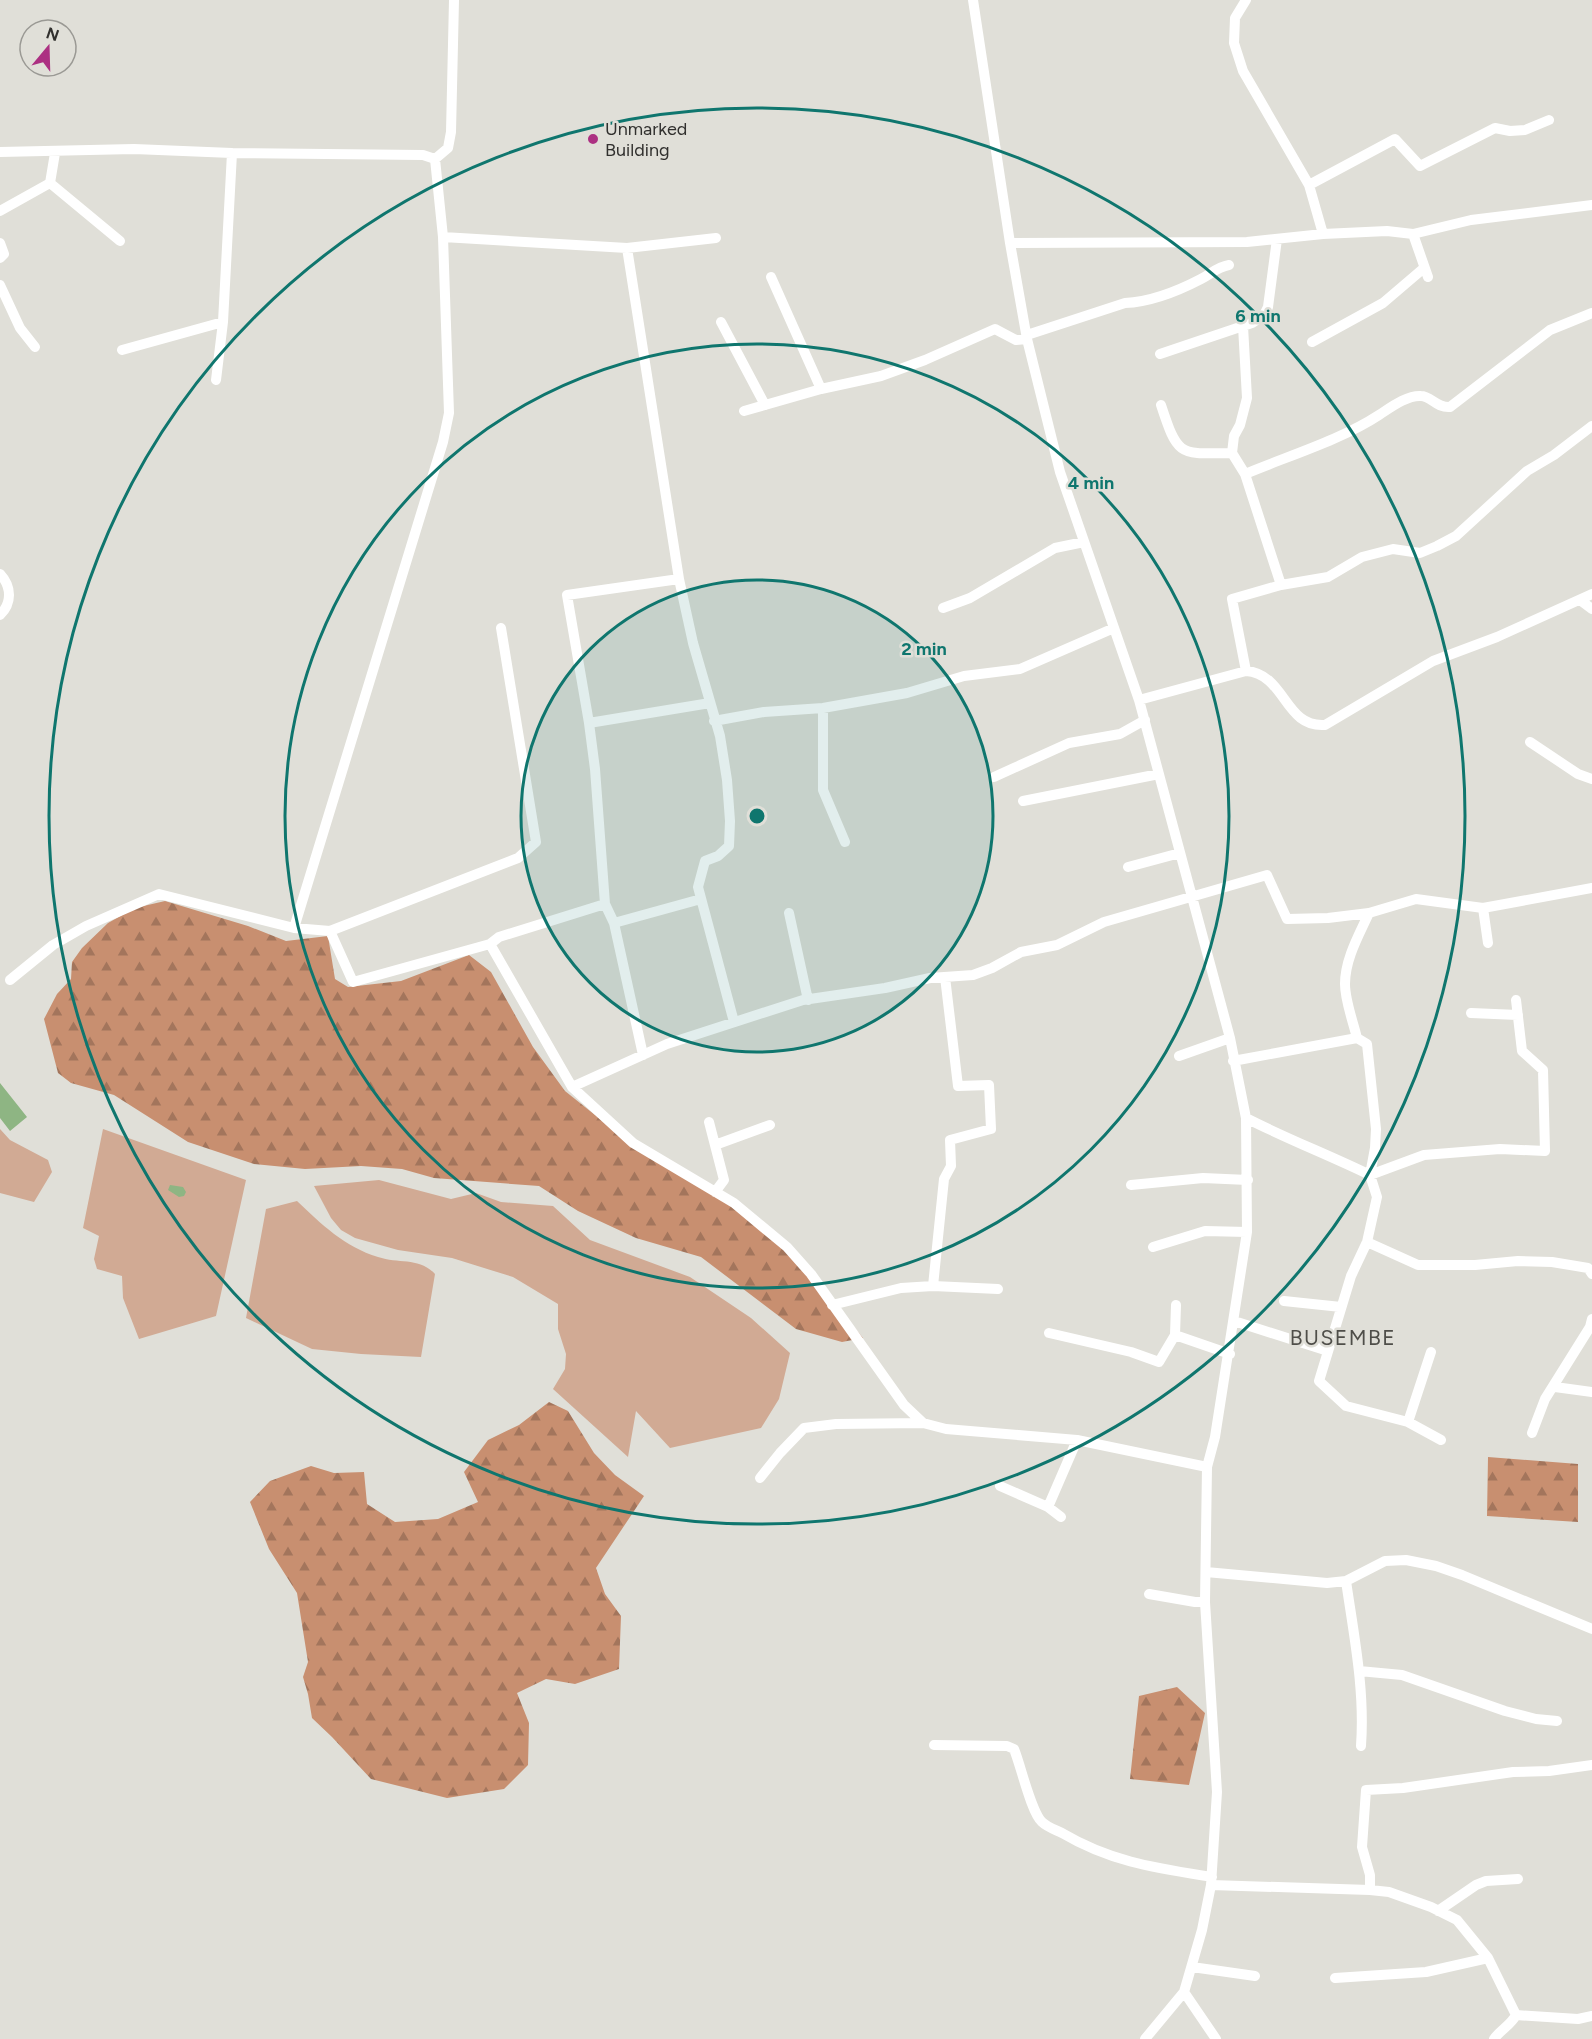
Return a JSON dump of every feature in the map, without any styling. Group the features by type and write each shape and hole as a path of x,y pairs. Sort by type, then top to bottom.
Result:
{"street":[{"path":"435,159 448,148 451,132 454,0"},
{"path":"974,0 1010,243 1027,337 1060,472 1140,700 1230,1038 1246,1118 1247,1232 1230,1354 1215,1437 1207,1467 1205,1602 1217,1792 1211,1881 1192,1967 1184,1992 1145,2039"},
{"path":"1245,0 1235,18 1234,43 1244,71 1309,185 1323,234"},
{"path":"1309,185 1395,139 1420,166 1495,128 1510,131 1526,130 1549,120"},
{"path":"0,152 55,153 114,149 423,155 435,159"},
{"path":"50,183 55,153"},
{"path":"216,381 223,322 232,153"},
{"path":"294,928 443,442 449,413 443,237 435,159"},
{"path":"0,211 50,183"},
{"path":"50,183 120,241"},
{"path":"1010,243 1247,242 1323,234 1387,231 1413,234 1471,219 1592,205"},
{"path":"1312,342 1383,303 1426,273 1413,234"},
{"path":"443,237 627,248 716,238"},
{"path":"1160,354 1243,326 1264,315 1268,307 1277,239"},
{"path":"0,243 4,254 0,258"},
{"path":"627,248 679,579 693,643 720,736 727,780 729,846 718,856 705,861 698,886 734,1022"},
{"path":"744,411 821,389 881,376 925,360 995,329 1016,340 1027,337 1125,303 1142,302 1197,281 1214,269 1229,265"},
{"path":"771,277 821,389"},
{"path":"0,285 20,328 35,346"},
{"path":"1245,474 1356,428 1398,403 1418,396 1423,396 1438,406 1450,407 1550,330 1592,313"},
{"path":"122,350 223,322"},
{"path":"721,322 765,405"},
{"path":"1243,326 1247,398 1240,425 1234,435 1232,453 1245,474 1281,585"},
{"path":"1161,405 1170,432 1180,448 1194,454 1232,453"},
{"path":"1246,671 1232,599 1281,585 1328,577 1362,556 1393,549 1420,553 1437,546 1456,536 1527,471 1554,455 1592,426"},
{"path":"943,608 970,598 1055,548 1084,542"},
{"path":"0,574 10,592 8,606 0,615"},
{"path":"643,1055 614,923 605,904 595,769 567,596 679,579"},
{"path":"1140,700 1246,671 1256,672 1274,684 1299,718 1315,726 1325,725 1434,661 1497,637 1592,594"},
{"path":"1580,600 1592,609"},
{"path":"714,721 764,712 823,708 907,693 964,676 1020,669 1114,627"},
{"path":"10,980 53,945 86,926 159,894 294,928 330,931 518,858 536,842 501,628"},
{"path":"589,723 710,703"},
{"path":"823,708 823,790 845,842"},
{"path":"994,777 1069,743 1120,734 1145,720"},
{"path":"1530,742 1578,774 1592,779"},
{"path":"1023,801 1159,774"},
{"path":"1128,867 1180,853"},
{"path":"572,1087 667,1044 803,1000 885,988 930,978 973,975 992,968 1021,952 1057,945 1104,922 1267,875 1287,919 1328,918 1369,913 1416,899 1483,908 1592,888"},
{"path":"614,923 701,899"},
{"path":"330,931 353,982 490,944 499,937 605,904"},
{"path":"1483,908 1488,943"},
{"path":"789,913 808,1000"},
{"path":"1357,1038 1344,986 1348,960 1369,913"},
{"path":"490,944 572,1087 633,1143 734,1203 787,1247 811,1274 904,1405 923,1423"},
{"path":"933,1286 944,1179 951,1166 950,1140 991,1129 989,1085 958,1086 945,977"},
{"path":"1246,1118 1283,1137 1331,1156 1370,1175 1424,1155 1500,1149 1545,1151 1543,1070 1522,1051 1516,1000"},
{"path":"1471,1014 1518,1015"},
{"path":"1179,1056 1230,1038"},
{"path":"1233,1061 1357,1038 1367,1044 1376,1129 1376,1148 1370,1175 1377,1197 1367,1242 1351,1276 1319,1381 1346,1406 1408,1422 1441,1440"},
{"path":"709,1122 724,1180 715,1192"},
{"path":"715,1145 770,1125"},
{"path":"1131,1185 1203,1178 1248,1180"},
{"path":"1154,1247 1205,1231 1247,1232"},
{"path":"1367,1242 1418,1265 1475,1265 1518,1261 1552,1262 1591,1269"},
{"path":"832,1305 901,1288 933,1286 998,1289"},
{"path":"1284,1301 1341,1307"},
{"path":"1049,1332 1131,1352 1159,1362 1175,1335 1176,1305"},
{"path":"1234,1321 1328,1351"},
{"path":"1532,1433 1545,1399 1555,1387 1591,1325"},
{"path":"1175,1335 1230,1354"},
{"path":"1408,1422 1431,1352"},
{"path":"1555,1387 1592,1392"},
{"path":"760,1478 804,1428 836,1424 923,1423 946,1429 1077,1440 1207,1467"},
{"path":"1048,1507 1077,1440"},
{"path":"1000,1486 1048,1507 1061,1517"},
{"path":"1206,1572 1327,1583 1346,1581 1385,1561 1406,1560 1436,1566 1592,1629"},
{"path":"1346,1581 1359,1671 1363,1720 1361,1746"},
{"path":"1149,1594 1205,1602"},
{"path":"1359,1671 1402,1675 1505,1712 1557,1721"},
{"path":"934,1745 1007,1746 1014,1749 1032,1805 1041,1821 1078,1843 1117,1859 1211,1881 1389,1892 1457,1920 1488,1958 1516,2015 1513,2022 1500,2030 1494,2039"},
{"path":"1370,1890 1370,1875 1362,1847 1366,1790 1402,1788 1513,1772 1549,1772 1592,1765"},
{"path":"1438,1911 1476,1885 1486,1881 1518,1879"},
{"path":"1335,1978 1426,1972 1488,1958"},
{"path":"1192,1967 1255,1976"},
{"path":"1184,1992 1216,2039"},
{"path":"1516,2015 1578,2019 1592,2016"}],"shaded area":[{"path":"0,1083 27,1117 10,1131 0,1118"},
{"path":"0,1129 10,1140 48,1160 52,1172 34,1202 0,1193"},
{"path":"103,1129 246,1180 216,1316 139,1339 123,1298 122,1276 97,1269 94,1259 99,1236 83,1228"},
{"path":"379,1180 451,1199 476,1193 501,1202 553,1206 590,1240 690,1277 751,1318 790,1353 779,1399 761,1428 670,1448 636,1411 628,1457 553,1389 565,1369 566,1354 558,1329 558,1304 513,1277 452,1258 398,1250 355,1238 341,1230 331,1218 314,1186"},
{"path":"170,1185 183,1187 186,1192 184,1196 179,1197 168,1190"},
{"path":"297,1201 324,1226 344,1241 366,1253 422,1265 435,1274 421,1357 312,1349 246,1318 266,1209"}],"green space":[{"path":"165,901 248,926 286,941 328,936 335,979 348,987 401,981 469,955 491,972 533,1047 565,1091 635,1147 688,1175 792,1251 863,1338 842,1342 796,1329 701,1257 636,1238 578,1211 539,1186 434,1178 402,1169 361,1166 305,1169 254,1164 188,1142 114,1095 71,1083 58,1073 44,1019 57,994 71,979 72,962 82,948 108,923 135,908"},
{"path":"549,1402 568,1411 594,1453 615,1475 644,1496 596,1568 605,1594 621,1616 619,1669 575,1684 546,1679 517,1693 529,1723 528,1765 504,1789 447,1798 371,1779 312,1718 303,1677 308,1662 297,1593 269,1549 250,1502 270,1481 311,1466 334,1473 364,1472 367,1504 395,1522 438,1519 478,1502 464,1472 488,1440 519,1425"},
{"path":"1488,1457 1578,1464 1578,1522 1487,1516"},
{"path":"1177,1687 1205,1713 1189,1785 1130,1779 1139,1696"}],"place":[{"name":"Unmarked Building","path":"593,139"}],"district":[{"name":"BUSEMBE","path":"1343,1337"}]}
